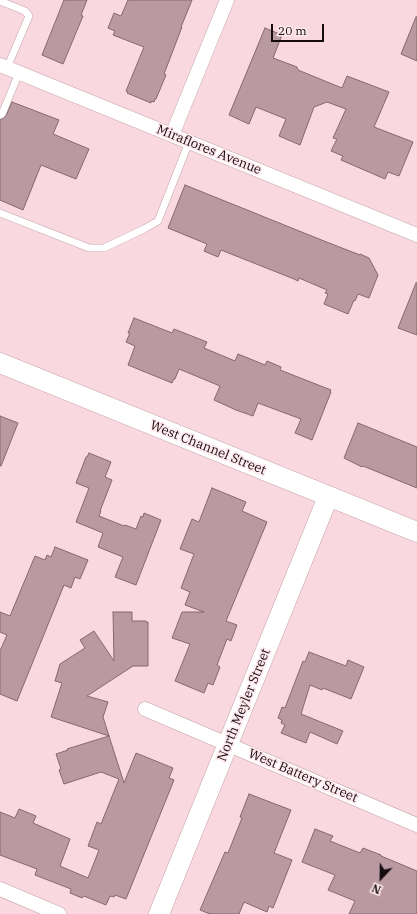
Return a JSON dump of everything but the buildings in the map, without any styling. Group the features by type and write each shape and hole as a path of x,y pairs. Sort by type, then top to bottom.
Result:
{"street":[{"path":"172,135 226,0"},
{"name":"Miraflores Avenue","path":"9,69 417,235"},
{"name":"West Channel Street","path":"0,363 417,532"},
{"name":"North Meyler Street","path":"160,914 328,497"},
{"name":"West Battery Street","path":"145,709 417,825"},
{"path":"0,889 59,914"}],"lane":[{"path":"0,1 25,11 29,16 9,69 2,114 0,115"},
{"path":"0,213 89,248 104,248 158,221 189,142"}]}
